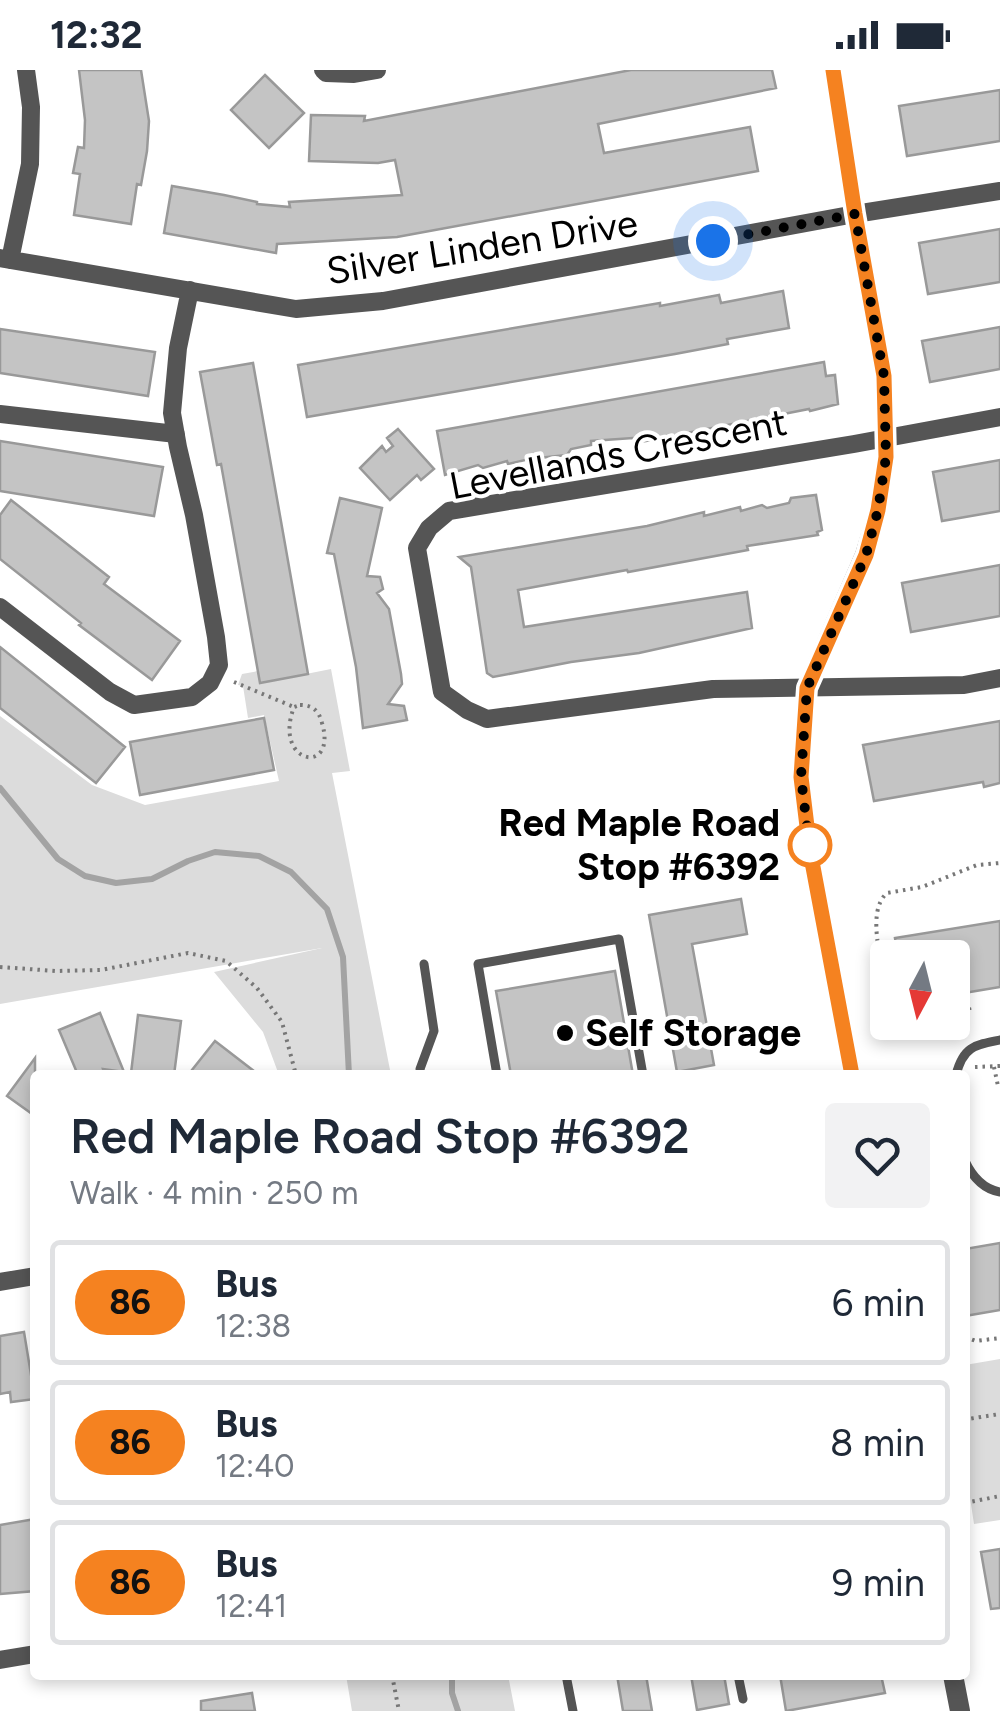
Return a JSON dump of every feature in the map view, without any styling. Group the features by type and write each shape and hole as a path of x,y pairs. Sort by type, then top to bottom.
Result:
{"street":[{"path":"5,259 30,164 31,106 26,70"},
{"path":"324,70 354,74 376,70"},
{"path":"834,70 884,376 886,457 866,555 807,688 801,777 810,851 851,1070"},
{"name":"Silver Linden Drive","path":"5,259 296,309 383,301 1000,191"},
{"path":"0,607 110,692 134,705 192,697 210,683 219,664 216,638 172,413 174,377 190,290"},
{"path":"0,414 176,434"},
{"path":"884,438 1000,416"},
{"name":"Levellands Crescent","path":"807,688 713,689 487,719 442,692 417,548 429,528 449,511 884,438"},
{"path":"807,688 964,685 1000,678"},
{"path":"0,1282 30,1277"},
{"path":"0,1660 30,1655"},
{"path":"954,1680 960,1711"}],"lane":[{"path":"496,1070 478,964 619,939 642,1070"},
{"path":"421,1070 434,1031 424,964"},
{"path":"958,1070 969,1049 1000,1040"},
{"path":"970,1172 983,1185 1000,1192"},
{"path":"567,1680 573,1711"},
{"path":"739,1680 743,1700"}],"path":[{"path":"234,682 294,708 307,704 314,708 322,720 324,744 314,758 301,756 290,742 294,708"},
{"path":"879,940 875,920 880,899 887,893 938,881 963,868 1000,864"},
{"path":"0,966 101,970 188,953 226,961 257,988 282,1022 295,1070"},
{"path":"972,1066 997,1066 998,1086"},
{"path":"970,1339 1000,1338"},
{"path":"970,1420 1000,1414"},
{"path":"970,1502 1000,1496"},
{"path":"393,1680 399,1711"}],"shaded area":[{"path":"331,669 350,771 332,773 390,1070 277,1070 263,1032 214,972 322,948 0,1004 0,716 92,785 145,805 279,781 264,715 248,718 243,686 238,685 242,674 258,671 261,683"},
{"path":"1000,1359 1000,1520 974,1524 970,1498 970,1364"},
{"path":"347,1680 509,1680 515,1711 352,1711"}],"building":[{"path":"79,70 141,70 149,121 147,151 131,224 74,215 80,174 73,173 78,147 84,148 85,120"},
{"path":"631,70 772,70 776,88 598,124 604,153 750,127 758,171 397,237 277,244 276,253 164,233 172,186 290,207 289,202 402,195 395,160 309,161 311,115 365,116 364,121"},
{"path":"265,75 304,113 269,148 231,110"},
{"path":"1000,90 1000,141 907,156 899,106"},
{"path":"1000,229 1000,282 928,294 919,243"},
{"path":"783,291 789,328 727,339 728,344 675,354 307,417 298,365 660,303 719,295 721,303"},
{"path":"1000,327 1000,369 930,382 922,341"},
{"path":"0,329 155,352 148,396 0,373"},
{"path":"824,362 826,376 835,375 838,404 646,441 591,441 591,445 571,449 567,455 508,464 507,461 483,468 478,465 445,475 437,431"},
{"path":"253,363 308,674 260,683 221,464 217,465 200,372"},
{"path":"398,429 434,469 421,480 417,475 390,500 360,468 382,446 386,452 393,446 387,438"},
{"path":"0,441 163,467 154,516 0,491"},
{"path":"1000,460 1000,511 942,521 933,472"},
{"path":"816,495 822,530 818,535 518,590 524,627 747,592 752,628 639,653 493,677 487,673 471,567 459,557 647,526 704,512 704,516 740,507 741,511 762,505 767,508 789,503 791,498"},
{"path":"340,498 382,508 367,576 380,577 383,589 377,593 389,609 401,674 402,684 388,704 404,706 407,720 363,728 356,667 334,554 327,553"},
{"path":"11,500 109,577 104,584 180,641 152,680 0,559 0,515"},
{"path":"1000,565 1000,616 911,632 902,583"},
{"path":"0,647 125,747 96,783 0,708"},
{"path":"264,718 274,770 140,795 130,742"},
{"path":"1000,721 1000,783 984,787 983,782 874,801 863,745"},
{"path":"741,899 747,934 692,944 714,1065 677,1070 649,915"},
{"path":"1000,921 1000,987 970,992 970,940 895,938"},
{"name":"Self Storage","path":"615,971 632,1070 510,1070 496,991"},
{"path":"100,1013 123,1070 76,1070 59,1030"},
{"path":"138,1015 181,1021 175,1070 131,1070"},
{"path":"215,1041 253,1070 192,1070"},
{"path":"35,1058 35,1070 30,1070 30,1112 7,1096"},
{"path":"1000,1243 1000,1310 970,1315 970,1248"},
{"path":"24,1332 30,1400 11,1402 10,1392 0,1394 0,1336"},
{"path":"30,1520 30,1591 0,1594 0,1525"},
{"path":"1000,1549 1000,1608 991,1609 981,1552"},
{"path":"618,1680 647,1680 652,1711 623,1711"},
{"path":"692,1680 725,1680 729,1704 697,1710"},
{"path":"781,1680 882,1680 885,1693 786,1711"},
{"path":"252,1693 255,1711 201,1711 201,1701"}],"waterway":[{"path":"0,788 58,859 85,876 116,883 152,879 215,852 259,856 291,872 327,909 343,957 349,1070"},
{"path":"452,1680 458,1711"}],"bus line":[{"name":"86","path":"833,70 884,376 886,457 866,555 807,688 801,777 810,851 851,1070"}],"place":[{"name":"Red Maple Road Stop #6392","path":"810,845"},
{"name":"Self Storage","path":"565,1033"}],"route":[{"path":"713,241 855,214 884,376 886,457 878,510 866,555 807,688 801,777 810,851 810,845"}]}
